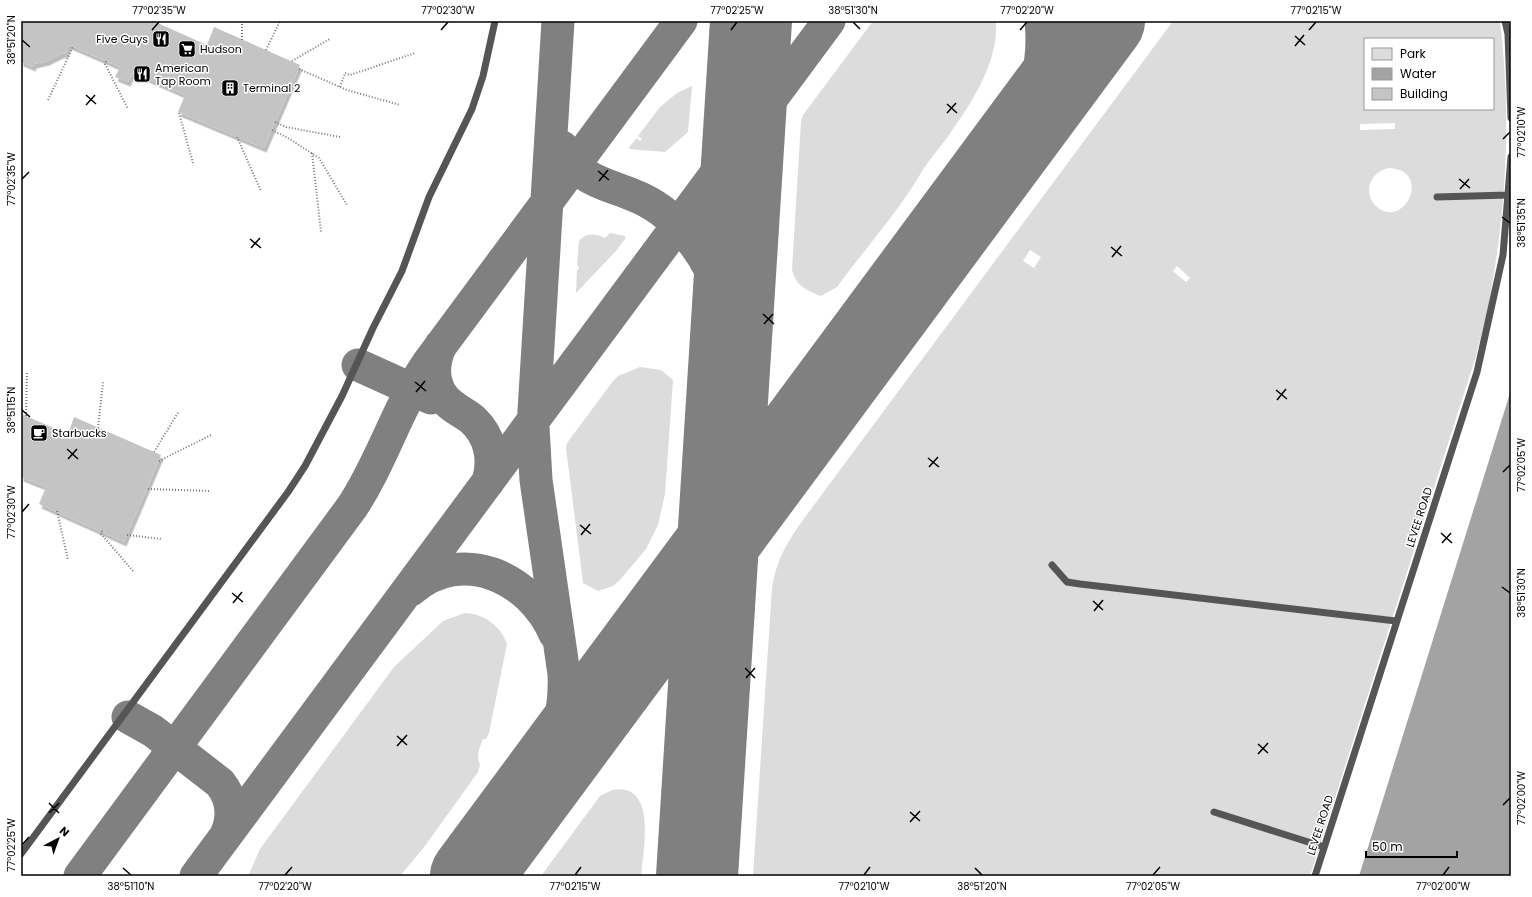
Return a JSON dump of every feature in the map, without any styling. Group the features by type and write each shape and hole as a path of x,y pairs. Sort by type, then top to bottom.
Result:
{"lane":[{"path":"21,854 279,504 305,466 342,396 373,328 402,272 429,197 472,109 483,76 495,21"},
{"path":"1505,21 1508,34 1511,118"},
{"name":"LEVEE ROAD","path":"1315,876 1477,372 1503,255 1511,157"},
{"path":"1437,197 1508,195"},
{"path":"1052,565 1067,582 1396,621"},
{"path":"1214,812 1324,847"}],"path":[{"path":"242,21 242,40"},
{"path":"266,50 280,21"},
{"path":"292,61 330,38"},
{"path":"48,100 73,47"},
{"path":"340,87 345,74 350,75 415,53"},
{"path":"106,61 105,64 128,109"},
{"path":"299,68 340,87 400,105"},
{"path":"180,113 193,163"},
{"path":"276,122 286,127 340,138"},
{"path":"272,130 288,138 319,158 347,205"},
{"path":"237,137 261,191"},
{"path":"312,153 321,232"},
{"path":"26,416 27,371"},
{"path":"98,428 103,382"},
{"path":"154,452 179,411"},
{"path":"159,461 211,434"},
{"path":"148,489 210,491"},
{"path":"56,511 68,560"},
{"path":"102,531 101,534 134,572"},
{"path":"127,535 162,538"}],"green space":[{"path":"873,21 996,21 996,37 988,68 964,113 927,164 902,202 837,287 821,296 802,287 796,280 792,270 801,121 803,115"},
{"path":"1173,21 1500,21 1505,88 1506,156 1501,224 1488,307 1476,356 1310,876 753,876 772,588 778,564 793,535","holes":["1395,123 1395,129 1360,130 1360,124","1389,168 1402,171 1410,179 1412,188 1409,198 1404,206 1395,211 1385,212 1375,205 1371,199 1369,187 1374,177 1378,173","1030,250 1041,257 1034,268 1023,261","1177,266 1190,278 1186,282 1173,271"]},
{"path":"692,86 688,132 665,152 629,149 637,138 640,141 642,139 638,136 660,107 677,93"},
{"path":"610,233 625,236 625,239 615,252 576,293 577,270 579,268 577,264 579,241 588,235 605,238"},
{"path":"640,367 661,370 673,380 665,494 658,525 646,549 620,580 613,586 598,591 583,583 566,448 567,443 613,381 618,376"},
{"path":"465,613 478,615 491,622 501,632 507,644 489,733 486,739 483,739 478,752 480,765 478,772 425,846 400,876 248,876 260,849 394,667 443,621"},
{"path":"612,790 627,790 636,796 642,807 645,835 641,876 541,876 600,796"}],"water":[{"path":"1511,390 1511,876 1359,876"}],"building":[{"name":"Terminal 2","path":"21,21 153,21 207,45 214,27 300,65 264,148 178,112 185,95 133,72 128,82 115,77 120,67 69,45 65,54 63,53 47,61 34,64 33,67 21,62"},
{"path":"21,414 68,434 74,417 161,455 124,542 39,504 46,487 21,477"}],"taxiway":[{"path":"475,871 555,737 560,719 564,692 564,674 536,480 533,427 558,21"},
{"path":"80,876 352,507 363,490 407,398 428,363 681,21"},
{"path":"196,876 829,21"},
{"path":"1012,145 1026,114 1036,85 1041,55 1041,21"},
{"path":"562,147 576,167 584,174 601,183 648,202 662,211 688,235 707,264 721,295 726,316 730,352"},
{"path":"441,345 435,369 437,384 444,398 473,420 484,433 490,448 491,456 488,482"},
{"path":"358,365 431,398"},
{"path":"411,590 431,577 452,570 473,569 493,574 512,584 530,597 544,614 555,634"},
{"path":"128,717 153,731 220,783 228,795 231,808 229,828 226,835"}],"runway":[{"path":"697,876 751,21"},
{"path":"471,876 1104,21"}],"place":[{"name":"Five Guys","path":"161,39"},
{"name":"Hudson","path":"187,49"},
{"name":"American Tap Room","path":"142,74"},
{"name":"Terminal 2","path":"230,88"},
{"name":"Starbucks","path":"39,433"}]}
